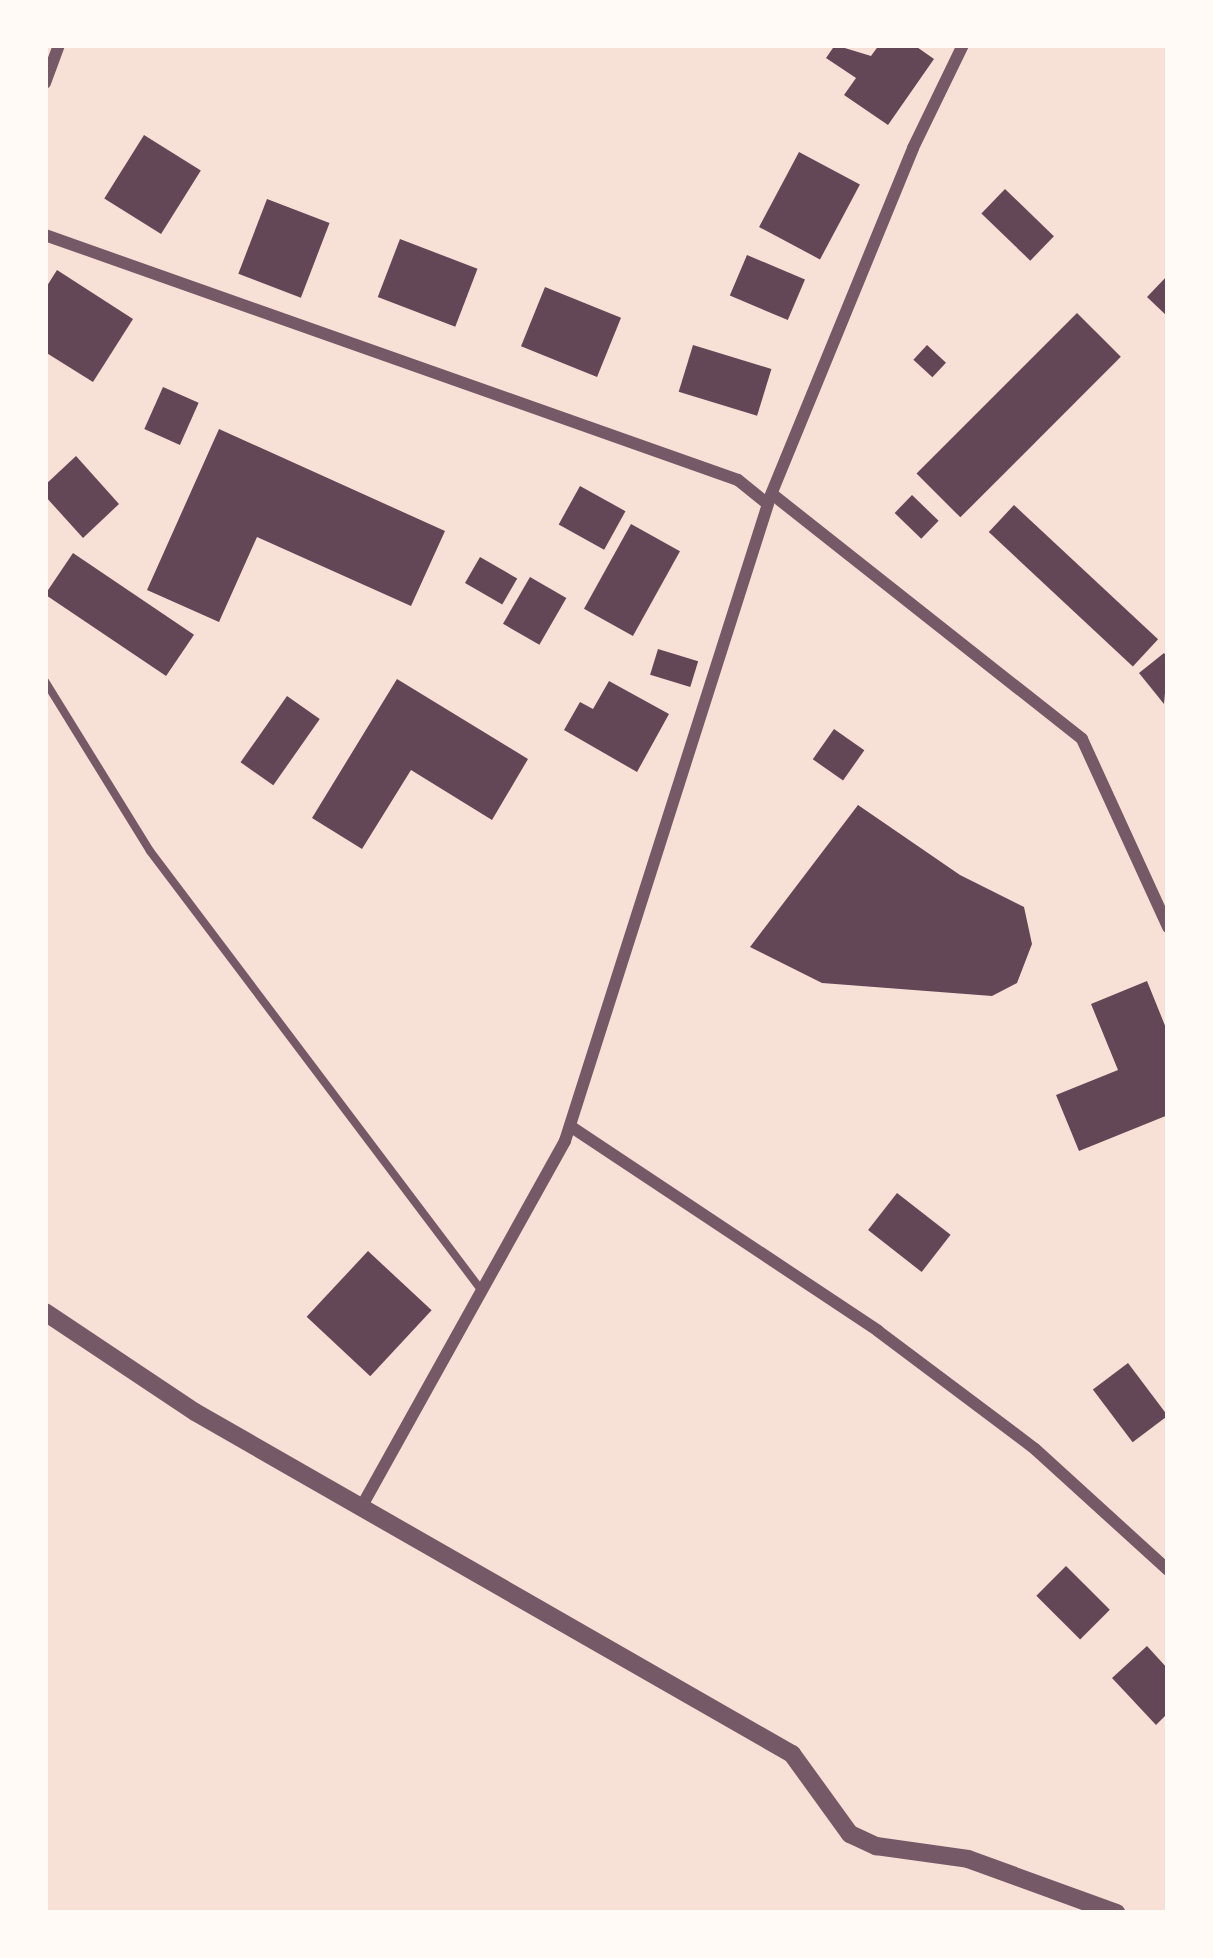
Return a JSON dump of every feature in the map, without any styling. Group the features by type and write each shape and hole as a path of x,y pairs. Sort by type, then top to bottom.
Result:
{"street":[{"path":"45,83 58,45"},
{"path":"362,1506 570,1126 770,499 963,45"},
{"path":"45,236 718,472 770,499 1082,739 1168,927"},
{"path":"570,1126 913,1357 1035,1449 1168,1570"},
{"path":"45,1312 195,1412 792,1754 850,1834 877,1846 968,1859 1116,1913"}],"lane":[{"path":"45,681 150,851 483,1292"}],"building":[{"path":"835,45 871,56 879,45 914,45 934,59 888,125 844,95 856,78 826,58"},
{"path":"144,135 201,171 161,234 104,199"},
{"path":"799,152 860,184 820,259 759,227"},
{"path":"1005,189 1054,236 1030,261 981,213"},
{"path":"267,199 330,223 301,298 238,274"},
{"path":"400,239 477,269 455,327 378,297"},
{"path":"747,255 805,280 788,320 730,296"},
{"path":"57,270 133,319 93,382 45,352 45,289"},
{"path":"1168,275 1168,317 1147,297"},
{"path":"545,287 621,318 597,377 521,346"},
{"path":"1077,313 1121,357 960,517 916,474"},
{"path":"693,345 771,369 757,416 679,392"},
{"path":"927,345 946,363 932,377 913,360"},
{"path":"163,387 199,403 180,445 144,429"},
{"path":"219,429 445,531 411,606 257,537 219,622 147,590"},
{"path":"76,456 119,504 83,538 45,496 45,485"},
{"path":"580,486 625,511 604,550 559,524"},
{"path":"912,495 939,521 921,539 895,513"},
{"path":"1014,505 1158,639 1133,666 989,532"},
{"path":"631,524 680,551 633,636 584,609"},
{"path":"73,553 194,635 166,676 45,594"},
{"path":"480,557 517,578 502,604 465,583"},
{"path":"530,577 566,598 539,645 503,624"},
{"path":"658,649 698,661 690,687 650,675"},
{"path":"1164,653 1168,659 1164,704 1139,673"},
{"path":"397,679 528,759 492,820 411,770 362,849 312,818"},
{"path":"609,681 669,714 637,772 564,730 580,702 593,709"},
{"path":"287,696 320,719 273,785 241,762"},
{"path":"834,729 864,750 843,781 813,759"},
{"path":"858,805 960,875 1024,907 1032,944 1017,983 992,996 822,983 750,947"},
{"path":"1147,981 1168,1033 1168,1115 1079,1151 1056,1095 1118,1070 1091,1004"},
{"path":"897,1193 951,1235 922,1272 868,1230"},
{"path":"368,1251 432,1310 370,1376 307,1317"},
{"path":"1128,1363 1168,1416 1133,1442 1093,1389"},
{"path":"1066,1566 1110,1610 1080,1640 1036,1596"},
{"path":"1147,1646 1168,1669 1168,1713 1156,1725 1112,1678"}]}
